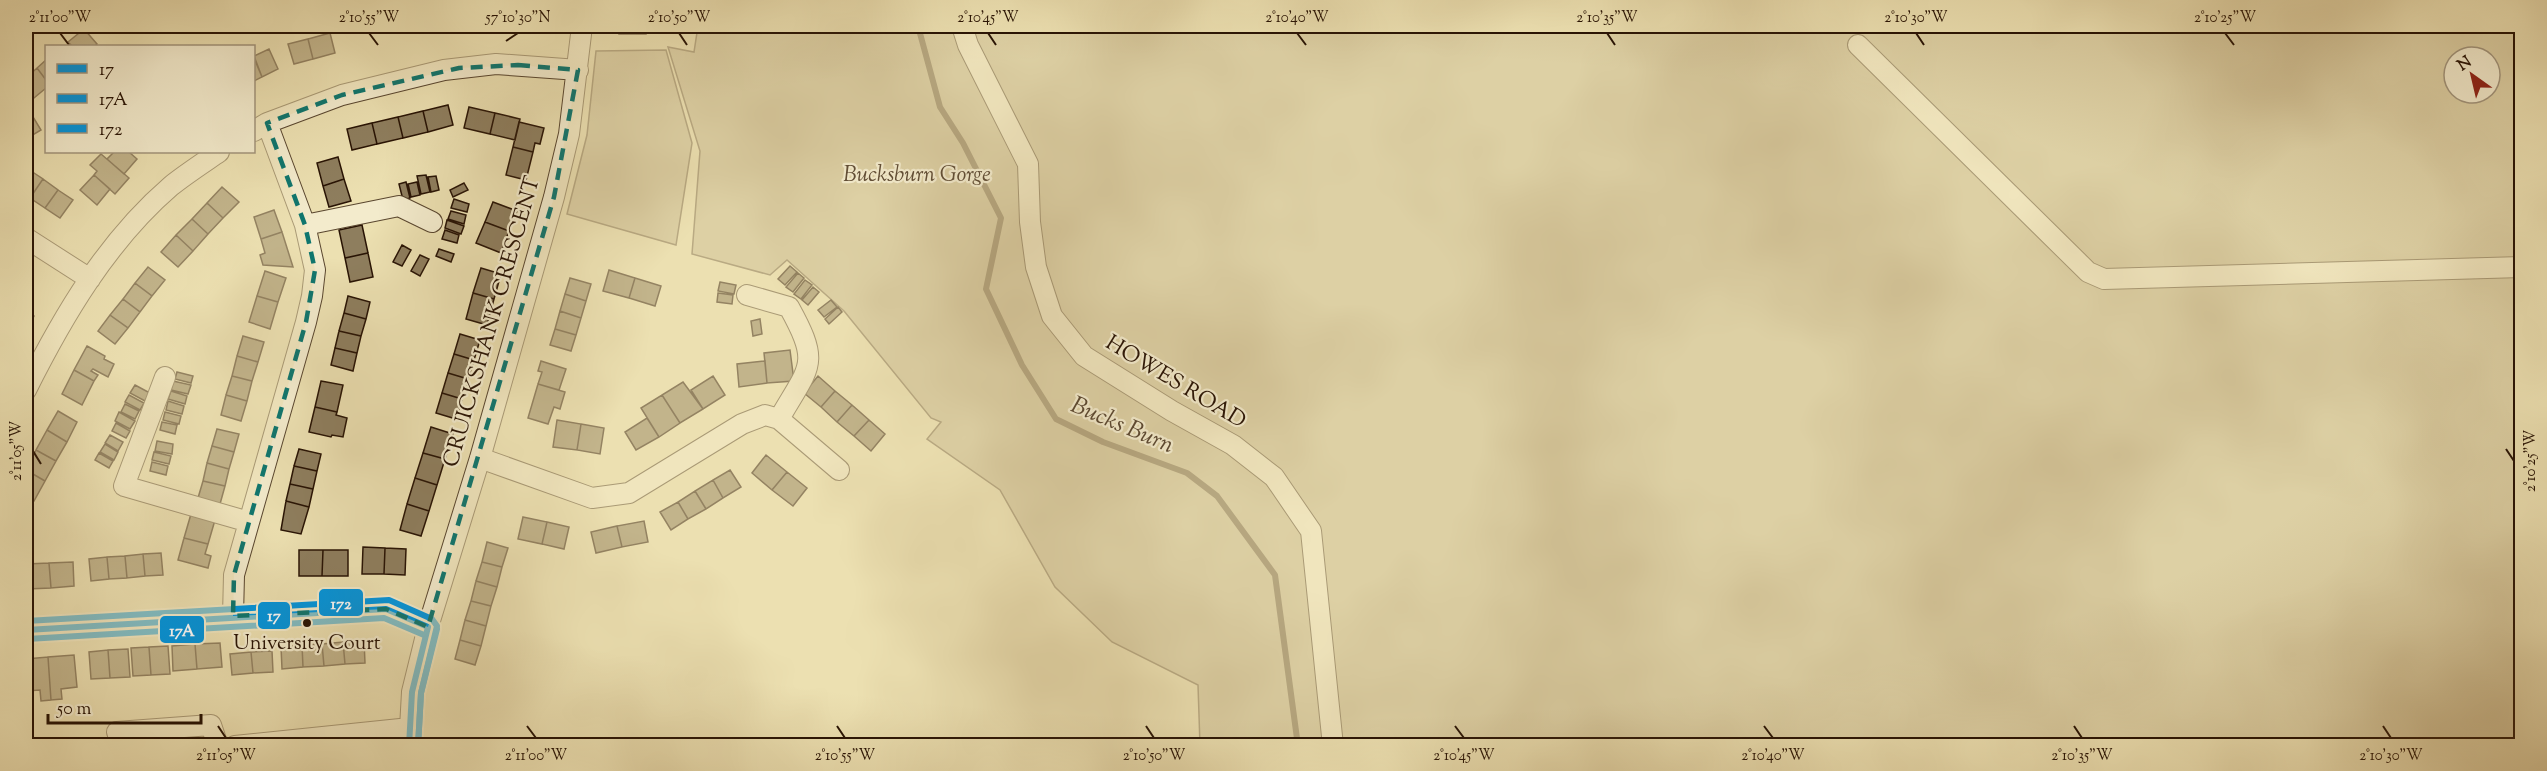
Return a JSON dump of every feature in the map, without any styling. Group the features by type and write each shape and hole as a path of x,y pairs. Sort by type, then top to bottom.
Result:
{"street":[{"name":"CRUICKSHANK CRESCENT","path":"410,737 412,692 428,627 480,458 554,197 569,134 582,26"},
{"name":"HOWES ROAD","path":"962,26 968,45 1028,164 1036,267 1052,316 1084,356 1172,411 1233,445 1274,477 1311,531 1333,746"},
{"path":"1858,45 2088,272 2104,279 2522,267"},
{"path":"233,616 234,575 312,296 315,270 305,225 260,127 342,95 459,68 518,65 578,70"},
{"path":"26,390 50,342 90,279 130,228 171,187 218,153"},
{"path":"305,225 399,207 432,222"},
{"path":"26,238 90,279"},
{"path":"747,295 789,308 805,336 810,354 808,369 779,419"},
{"path":"165,377 124,486 249,522"},
{"path":"480,458 592,498 611,497 630,493 742,424 765,415 779,419 839,470"},
{"path":"26,630 233,616 386,609 428,627"},
{"path":"117,732 211,725 218,746"},
{"path":"235,746 410,737"}],"highlighted area":[{"path":"518,65 578,70 554,197 428,627 386,609 233,616 234,575 306,322 315,270 305,225 267,123 342,95 459,68"}],"green space":[{"name":"Bucksburn Gorge","path":"698,26 2521,26 2521,745 1200,745 1198,685 1112,642 1055,587 1000,490 927,439 941,422 931,418 844,311 787,260 770,275 692,254 700,151 668,47 694,52"},
{"path":"666,50 692,143 676,245 567,214 587,135 596,51"}],"building":[{"path":"462,26 493,26 464,31"},
{"path":"619,26 646,26 646,34 619,34"},
{"path":"84,29 97,44 71,45 68,42"},
{"path":"330,33 335,53 313,59 308,39"},
{"path":"308,39 313,59 294,64 288,44"},
{"path":"269,49 278,69 262,77 255,56"},
{"path":"255,60 262,77 255,80"},
{"path":"45,61 45,79 37,68"},
{"path":"37,68 45,79 45,89 34,98 26,87 26,78"},
{"path":"448,105 453,125 428,132 423,111"},
{"path":"469,107 495,113 490,134 464,128"},
{"path":"423,111 428,132 403,138 398,117"},
{"path":"30,112 41,130 26,139 26,114"},
{"path":"495,113 520,119 515,140 490,134"},
{"path":"398,117 403,138 377,144 372,123"},
{"path":"519,122 544,128 540,144 535,143 533,152 513,147"},
{"path":"372,123 377,144 352,150 347,129"},
{"path":"513,147 533,152 526,180 506,175"},
{"path":"113,153 130,153 137,159 124,174 107,159"},
{"path":"101,154 129,178 115,194 94,175 97,171 90,165"},
{"path":"338,157 344,179 323,186 317,163"},
{"path":"28,169 43,179 30,198 26,194"},
{"path":"94,175 110,189 97,205 80,190"},
{"path":"426,175 430,192 421,194 417,176"},
{"path":"436,176 439,190 431,192 428,177"},
{"path":"43,179 58,190 45,208 30,198"},
{"path":"344,179 351,201 329,207 323,186"},
{"path":"406,182 410,198 403,200 399,184"},
{"path":"417,182 420,195 411,197 408,184"},
{"path":"464,183 468,190 453,197 450,190"},
{"path":"222,187 239,202 223,218 207,203"},
{"path":"58,190 73,200 60,218 45,208"},
{"path":"454,199 469,204 467,212 451,208"},
{"path":"493,202 517,211 509,231 485,222"},
{"path":"207,203 223,218 208,234 192,219"},
{"path":"274,210 282,232 261,239 254,217"},
{"path":"451,211 466,215 464,224 448,219"},
{"path":"192,219 208,234 193,251 176,235"},
{"path":"447,220 464,226 461,234 445,228"},
{"path":"485,222 509,231 501,253 476,243"},
{"path":"362,225 368,253 345,258 339,230"},
{"path":"445,230 459,235 457,243 442,239"},
{"path":"282,232 293,267 263,265 260,255 265,253 261,239"},
{"path":"176,235 193,251 178,267 161,252"},
{"path":"402,245 411,250 402,266 393,262"},
{"path":"439,249 454,254 451,262 436,256"},
{"path":"368,253 373,277 350,282 345,258"},
{"path":"420,255 429,259 420,276 411,271"},
{"path":"790,266 797,272 785,285 778,279"},
{"path":"148,267 165,280 152,296 135,283"},
{"path":"481,268 501,274 494,299 473,293"},
{"path":"609,270 635,278 629,298 603,291"},
{"path":"265,271 286,278 278,302 257,296"},
{"path":"798,273 804,278 793,292 786,287"},
{"path":"570,278 591,284 586,301 565,294"},
{"path":"635,278 661,286 655,306 629,298"},
{"path":"805,280 812,285 801,299 794,294"},
{"path":"720,282 736,285 734,294 718,291"},
{"path":"135,283 152,296 140,312 123,299"},
{"path":"813,287 819,292 808,305 802,300"},
{"path":"473,293 494,299 487,325 466,319"},
{"path":"718,293 733,295 732,304 717,302"},
{"path":"565,294 586,301 581,318 560,311"},
{"path":"257,296 278,302 270,329 249,322"},
{"path":"348,296 370,302 366,319 344,313"},
{"path":"123,299 140,312 128,328 110,315"},
{"path":"831,300 837,307 824,317 818,310"},
{"path":"838,307 842,312 829,324 825,319"},
{"path":"26,311 34,316 26,331"},
{"path":"560,311 581,318 576,335 555,329"},
{"path":"344,313 366,319 361,336 339,331"},
{"path":"110,315 128,328 115,344 98,331"},
{"path":"760,319 762,334 753,336 751,321"},
{"path":"555,329 576,335 571,351 550,345"},
{"path":"339,331 361,336 357,353 335,348"},
{"path":"460,334 480,340 474,360 454,354"},
{"path":"243,336 264,342 258,362 237,356"},
{"path":"87,346 114,364 108,377 93,369 91,371 98,375 94,381 74,370"},
{"path":"335,348 357,353 353,371 331,365"},
{"path":"790,350 794,381 767,383 764,353"},
{"path":"454,354 474,360 468,379 448,373"},
{"path":"237,356 258,362 252,381 232,376"},
{"path":"541,361 566,369 559,390 538,384 542,372 538,371"},
{"path":"765,361 767,383 739,387 737,364"},
{"path":"74,370 94,381 82,405 62,394"},
{"path":"177,372 193,376 191,383 175,379"},
{"path":"448,373 468,379 462,399 442,393"},
{"path":"232,376 252,381 247,401 226,395"},
{"path":"713,376 725,395 703,409 691,390"},
{"path":"818,376 835,391 821,407 804,393"},
{"path":"173,381 191,385 188,394 171,390"},
{"path":"321,381 343,385 337,412 315,407"},
{"path":"683,382 703,409 680,423 662,395"},
{"path":"538,384 565,392 560,409 554,407 548,424 528,418"},
{"path":"135,385 150,393 145,401 130,393"},
{"path":"171,391 187,396 185,404 168,399"},
{"path":"835,391 852,405 837,422 821,407"},
{"path":"442,393 462,399 456,419 436,413"},
{"path":"129,395 144,403 140,410 125,402"},
{"path":"226,395 247,401 241,421 221,415"},
{"path":"662,395 680,423 659,437 641,408"},
{"path":"168,401 184,406 182,414 166,410"},
{"path":"125,404 139,411 135,419 121,412"},
{"path":"852,405 869,420 854,436 837,422"},
{"path":"315,407 337,412 336,415 347,418 343,437 309,432"},
{"path":"58,411 77,422 67,442 47,430"},
{"path":"119,412 135,421 130,429 115,421"},
{"path":"165,412 181,416 179,424 163,420"},
{"path":"647,418 659,437 636,450 625,432"},
{"path":"557,420 581,424 577,450 553,447"},
{"path":"869,420 885,434 871,451 854,436"},
{"path":"162,422 177,425 175,434 160,430"},
{"path":"116,423 130,431 126,438 112,431"},
{"path":"581,424 604,428 600,454 577,450"},
{"path":"431,427 453,434 445,459 423,453"},
{"path":"217,429 239,434 234,452 212,446"},
{"path":"47,430 67,442 56,461 36,450"},
{"path":"110,435 123,442 118,451 105,443"},
{"path":"157,441 173,444 172,454 155,451"},
{"path":"105,444 118,452 114,460 100,452"},
{"path":"212,446 234,452 229,469 207,463"},
{"path":"299,449 321,454 317,471 294,466"},
{"path":"36,450 56,461 45,481 26,470"},
{"path":"154,452 171,456 169,464 152,460"},
{"path":"99,453 113,461 109,468 95,460"},
{"path":"423,453 445,459 437,485 415,478"},
{"path":"766,455 787,472 772,490 752,473"},
{"path":"152,462 168,466 166,475 150,471"},
{"path":"207,463 229,469 225,486 203,481"},
{"path":"294,466 317,471 313,489 290,484"},
{"path":"26,470 45,481 34,501 26,496"},
{"path":"730,470 741,487 723,498 713,480"},
{"path":"787,472 807,488 793,506 772,490"},
{"path":"415,478 437,485 429,511 407,504"},
{"path":"713,480 723,498 706,509 695,491"},
{"path":"203,481 225,486 220,504 198,498"},
{"path":"290,484 313,489 309,507 286,501"},
{"path":"695,491 706,509 688,519 678,502"},
{"path":"286,501 309,507 301,534 281,530"},
{"path":"678,502 688,519 671,530 660,512"},
{"path":"407,504 429,511 421,536 400,530"},
{"path":"191,514 215,520 208,544 184,538"},
{"path":"523,517 547,522 542,544 518,539"},
{"path":"644,521 648,542 622,547 617,526"},
{"path":"547,522 569,527 564,549 542,544"},
{"path":"617,526 622,547 596,553 591,532"},
{"path":"184,538 208,544 205,554 211,556 208,568 178,560"},
{"path":"487,542 508,548 502,567 482,562"},
{"path":"363,547 385,548 384,574 362,574"},
{"path":"385,548 406,549 405,575 384,574"},
{"path":"299,550 323,550 322,576 299,576"},
{"path":"323,550 348,550 348,576 322,576"},
{"path":"161,553 163,575 145,576 143,554"},
{"path":"143,554 145,576 127,578 125,556"},
{"path":"125,556 127,578 109,579 107,557"},
{"path":"107,557 109,579 91,581 89,559"},
{"path":"73,562 74,586 51,588 49,563"},
{"path":"482,562 502,567 497,587 476,581"},
{"path":"49,563 51,588 27,589 26,564"},
{"path":"476,581 497,587 491,606 471,601"},
{"path":"471,601 491,606 486,626 465,620"},
{"path":"465,620 486,626 481,646 460,640"},
{"path":"364,640 365,663 345,664 343,642"},
{"path":"460,640 481,646 475,665 455,659"},
{"path":"343,642 345,664 324,666 322,644"},
{"path":"220,643 222,667 197,669 195,644"},
{"path":"195,644 197,669 173,671 172,646"},
{"path":"322,644 324,666 303,667 302,645"},
{"path":"302,645 303,667 282,669 281,647"},
{"path":"168,646 170,674 151,675 149,647"},
{"path":"149,647 151,675 133,676 131,648"},
{"path":"128,649 130,677 110,678 108,650"},
{"path":"108,650 110,678 91,679 89,652"},
{"path":"272,651 273,672 253,673 251,652"},
{"path":"251,652 253,673 232,675 230,654"},
{"path":"74,655 77,687 61,689 62,699 51,700 48,657"},
{"path":"48,657 51,700 41,701 40,690 26,691 26,659"}],"waterway":[{"name":"Bucks Burn","path":"918,26 940,107 963,143 1001,218 986,289 1022,365 1056,419 1103,442 1187,473 1217,496 1275,575 1298,746"}],"transit line":[{"name":"172","path":"26,621 389,600 432,619 437,626 421,693 418,746"},
{"name":"17","path":"26,630 386,609 428,627"},
{"name":"17A","path":"27,639 384,618 424,635"},
{"name":"17","path":"409,746 412,692 428,627"},
{"name":"17A","path":"418,746 421,693 437,629"}],"place":[{"name":"University Court","path":"307,623"}]}
